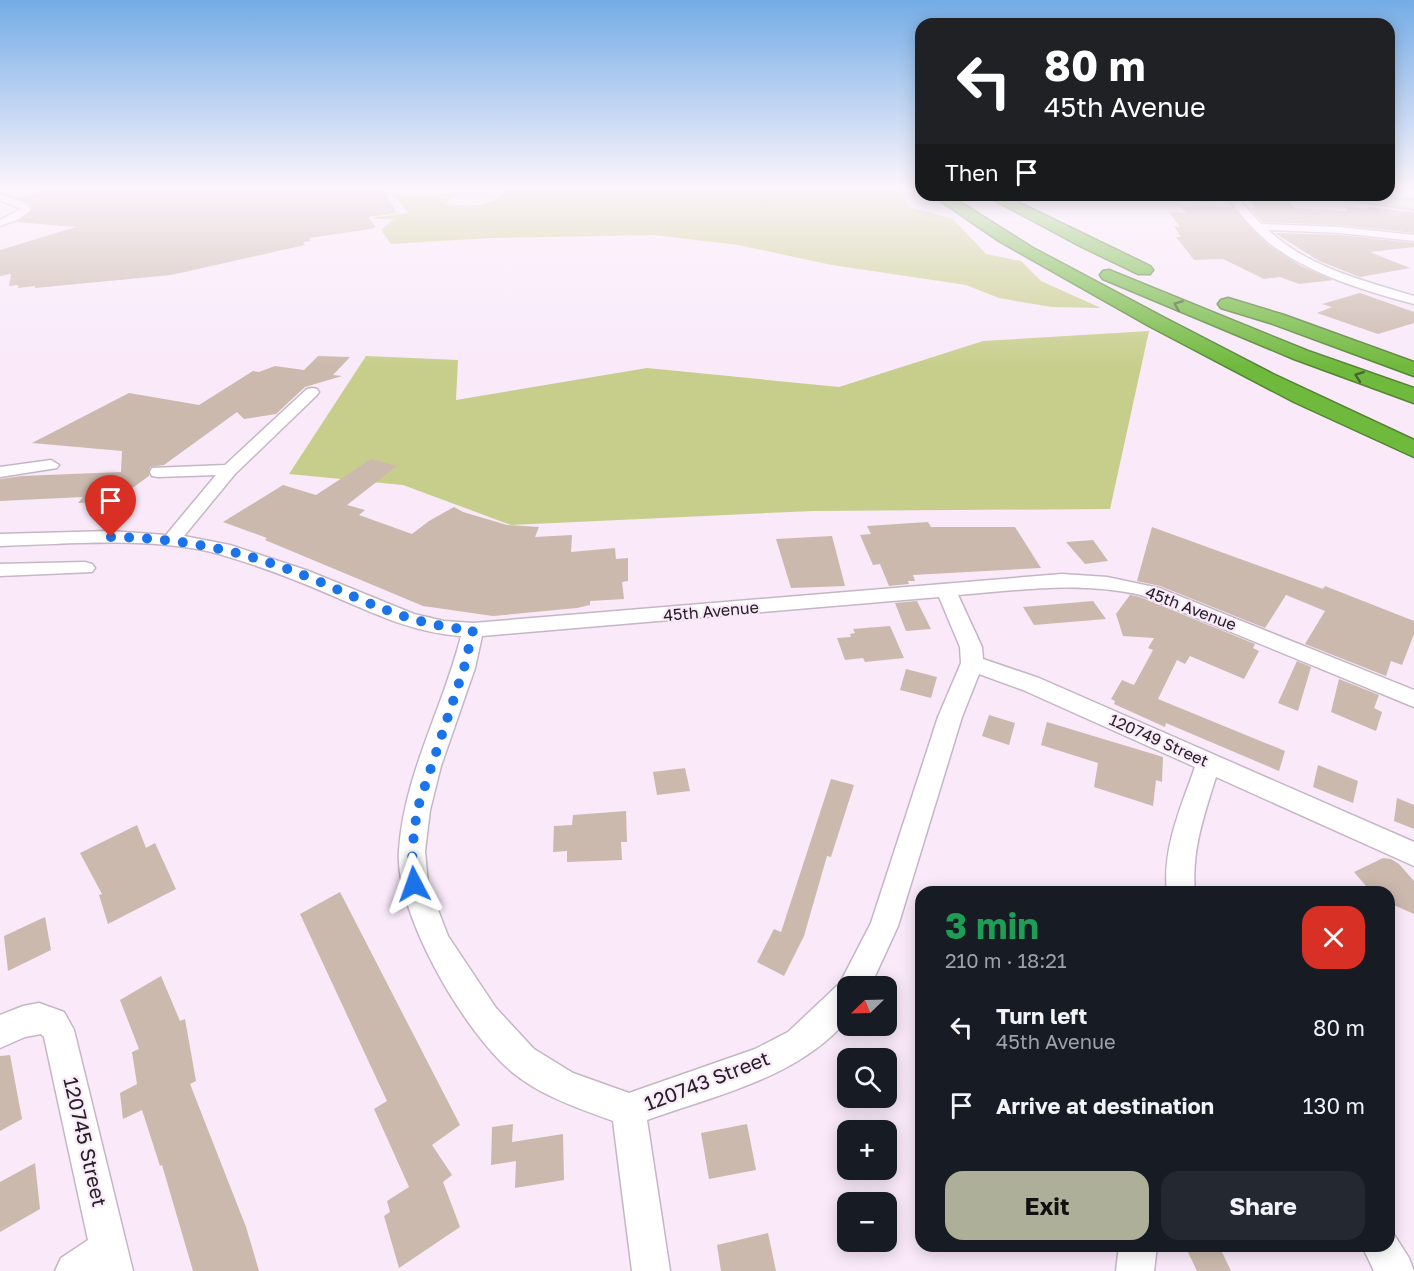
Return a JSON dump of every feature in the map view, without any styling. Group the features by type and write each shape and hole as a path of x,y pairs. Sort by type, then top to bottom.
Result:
{"highway":[{"path":"1025,248 1273,384 1414,449"},
{"path":"1056,248 1150,293 1301,355 1414,396"},
{"path":"1098,248 1162,278"},
{"path":"1041,258 1277,370 1414,428"},
{"path":"1414,369 1277,319 1215,300 1414,376"}],"street":[{"path":"1286,248 1315,265 1414,300"},
{"path":"172,539 229,470 312,392"},
{"path":"0,472 51,465"},
{"path":"158,472 229,470"},
{"name":"45th Avenue","path":"0,540 111,537 172,539 252,557 308,577 409,620 444,628 473,630 1062,580 1121,584 1152,592 1207,613 1414,699"},
{"path":"0,570 85,568"},
{"path":"859,976 884,926 950,717 972,663 971,647 946,591"},
{"name":"120743 Street","path":"473,630 464,668 417,810 412,851 414,884 437,944 485,1019 523,1060 564,1086 629,1110 763,1063 799,1042 837,1008"},
{"name":"120749 Street","path":"972,663 1031,684 1209,761 1414,854"},
{"path":"1180,886 1185,838 1209,761"},
{"name":"120745 Street","path":"0,1032 25,1021 47,1018 53,1022 61,1040 111,1259"},
{"path":"629,1110 651,1271"},
{"path":"1136,1271 1137,1252"},
{"path":"1384,1252 1396,1271"},
{"path":"74,1271 111,1259"}],"green space":[{"path":"754,248 981,248 986,254 1021,261 1041,281 1101,308 1052,307 999,298 966,285 832,265"},
{"path":"1149,331 1110,509 813,511 511,525 403,485 289,474 366,356 458,360 456,400 647,368 839,387 983,341"}],"building":[{"path":"290,248 171,275 35,288 35,286 18,288 18,285 9,286 11,274 0,276 0,250"},
{"path":"1185,248 1273,248 1301,266 1333,280 1299,284 1280,277 1264,279 1223,259 1194,260"},
{"path":"1299,248 1402,248 1370,252 1410,268 1360,277 1319,261"},
{"path":"1360,293 1414,312 1414,323 1378,334 1317,313 1332,307 1322,304"},
{"path":"318,356 350,357 333,375 342,376 305,387 276,414 244,419 237,412 164,465 150,467 149,476 113,502 78,503 83,497 0,501 0,479 121,472 122,451 32,443 129,393 199,405 253,371 259,372 275,366 304,370"},
{"path":"371,459 397,466 347,505 365,510 359,515 412,534 454,507 463,512 507,525 539,527 535,537 572,535 571,552 615,548 616,559 628,558 628,581 622,582 624,599 590,601 590,605 577,608 493,616 423,606 265,540 267,538 223,522 283,485 316,495"},
{"path":"928,522 931,527 1015,527 1041,568 913,575 915,581 908,581 909,584 889,586 880,564 873,565 860,535 871,534 867,526"},
{"path":"1152,527 1323,589 1325,586 1414,621 1414,634 1402,665 1391,661 1386,676 1305,644 1325,611 1286,595 1265,628 1160,586 1137,581"},
{"path":"832,536 845,586 791,588 776,539"},
{"path":"1093,540 1108,561 1085,564 1066,542"},
{"path":"1130,595 1255,644 1253,648 1259,651 1244,679 1190,656 1185,664 1177,660 1158,699 1285,751 1279,771 1166,723 1165,727 1114,704 1115,701 1111,699 1122,680 1134,685 1153,650 1148,648 1154,638 1123,636 1116,614"},
{"path":"917,601 931,629 906,631 895,603"},
{"path":"1093,601 1106,619 1034,625 1023,607"},
{"path":"890,626 904,658 865,662 863,658 845,660 837,638 851,637 850,634 855,633 853,629"},
{"path":"1297,661 1311,667 1298,711 1278,703"},
{"path":"906,669 937,677 931,698 900,690"},
{"path":"1339,679 1379,695 1374,708 1382,712 1376,731 1331,712"},
{"path":"989,715 1015,723 1009,745 982,736"},
{"path":"1047,722 1163,757 1162,782 1156,780 1153,806 1094,787 1098,763 1041,745"},
{"path":"1318,765 1358,781 1353,803 1313,787"},
{"path":"685,768 690,791 657,795 653,772"},
{"path":"831,779 854,785 831,857 827,856 804,936 784,976 757,962 774,929 781,932"},
{"path":"1397,798 1414,805 1414,829 1394,821"},
{"path":"626,811 627,842 621,842 622,860 567,862 567,851 553,852 554,826 572,825 573,815"},
{"path":"137,825 146,848 155,843 176,889 108,924 99,895 102,894 80,853"},
{"path":"1383,858 1391,859 1399,864 1414,881 1414,914 1395,906 1395,886 1366,886 1354,872"},
{"path":"340,892 460,1125 432,1145 452,1175 443,1182 460,1227 399,1268 384,1216 390,1212 387,1201 409,1187 374,1109 387,1101 300,914"},
{"path":"45,917 51,950 8,971 4,936"},
{"path":"161,976 180,1021 185,1019 196,1081 190,1084 246,1227 259,1271 193,1271 162,1165 160,1166 142,1110 123,1119 120,1093 137,1084 132,1052 139,1049 120,1000"},
{"path":"10,1055 22,1119 0,1131 0,1056"},
{"path":"513,1124 512,1142 563,1134 564,1180 515,1188 516,1161 491,1165 492,1127"},
{"path":"747,1124 756,1170 709,1179 701,1133"},
{"path":"35,1163 40,1209 0,1232 0,1182"},
{"path":"768,1233 776,1271 721,1271 717,1245"},
{"path":"1188,1252 1222,1252 1231,1271 1197,1271"}],"route":[{"path":"111,537 172,539 223,549 308,577 409,620 444,628 473,630 464,668 429,766 417,810 412,851 414,884"}]}
